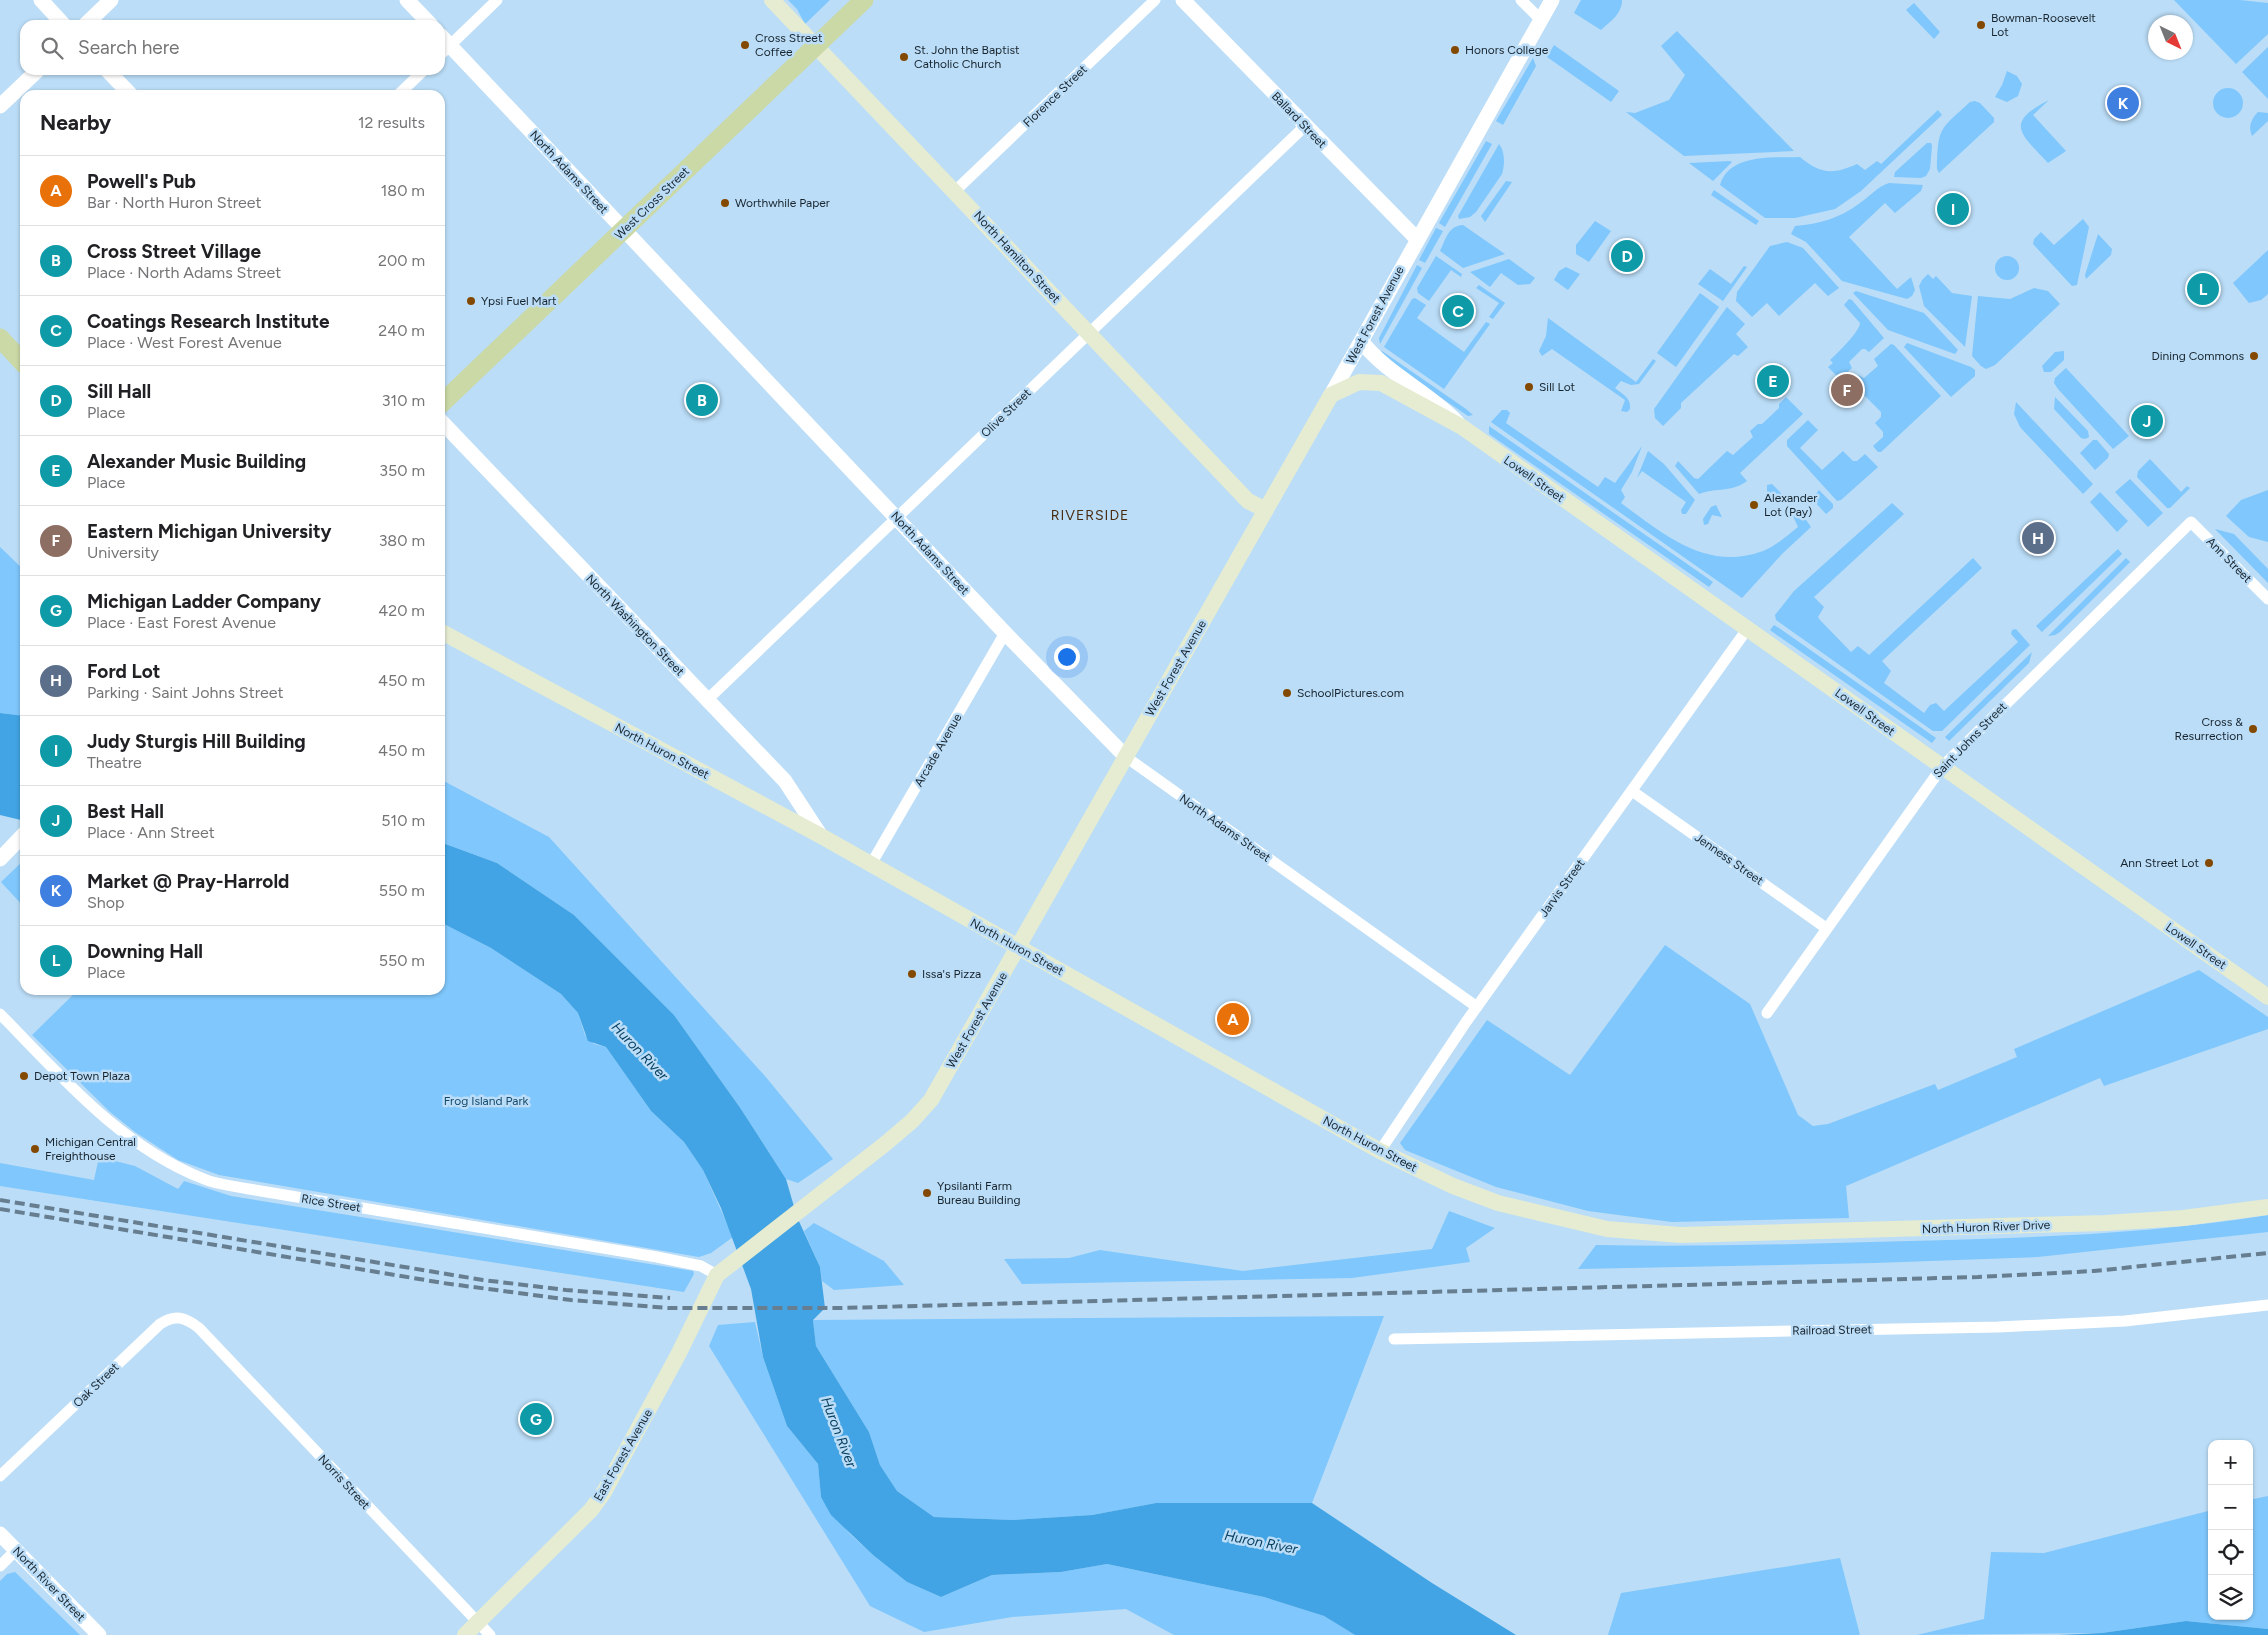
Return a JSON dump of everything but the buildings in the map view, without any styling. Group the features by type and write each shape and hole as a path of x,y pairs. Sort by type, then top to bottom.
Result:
{"main road":[{"name":"North Hamilton Street","path":"772,0 1248,501 1266,510"},
{"name":"West Cross Street","path":"445,400 864,0"},
{"path":"0,338 20,360"},
{"name":"Lowell Street","path":"1331,395 1359,382 1381,383 1462,427 2268,997"},
{"name":"West Forest Avenue","path":"720,1273 889,1141 931,1100 1331,395"},
{"name":"North Huron Street","path":"445,634 821,836 870,866 1380,1151 1453,1186 1498,1203 1607,1228 1702,1235"},
{"name":"North Huron River Drive","path":"1702,1235 2105,1223 2183,1218 2268,1207"},
{"name":"East Forest Avenue","path":"465,1635 591,1510 604,1492 720,1273"}],"street":[{"path":"41,0 59,20"},
{"path":"90,20 111,0"},
{"path":"407,0 426,20"},
{"path":"445,43 497,0"},
{"name":"Florence Street","path":"955,191 1155,0"},
{"name":"Ballard Street","path":"1183,0 1417,239"},
{"path":"1521,0 1541,20"},
{"name":"West Forest Avenue","path":"1331,395 1552,0"},
{"name":"North Adams Street","path":"445,47 624,230 1005,633 1126,757 1477,1008"},
{"path":"0,106 33,75"},
{"path":"112,75 126,90"},
{"path":"403,90 419,75"},
{"name":"Olive Street","path":"707,700 1305,126"},
{"name":"Lowell Street","path":"1362,342 1374,358 1442,407 1462,427"},
{"name":"North Washington Street","path":"445,425 785,781 821,836"},
{"name":"Ann Street","path":"2191,522 2268,599"},
{"name":"Saint Johns Street","path":"1767,1013 1942,767 2191,522"},
{"name":"Jarvis Street","path":"1380,1151 1390,1132 1477,1008 1748,628"},
{"name":"Arcade Avenue","path":"870,866 1005,633"},
{"name":"Jenness Street","path":"1632,791 1826,928"},
{"path":"0,859 20,838"},
{"name":"Rice Street","path":"0,1014 91,1107 118,1130 160,1158 206,1180 257,1191 657,1257 701,1266 720,1273"},
{"name":"Railroad Street","path":"1394,1340 2008,1326 2125,1321 2268,1305"},
{"name":"Oak Street","path":"0,1476 160,1324 168,1319 178,1317 188,1320 199,1328"},
{"name":"Norris Street","path":"199,1328 490,1635"},
{"name":"North River Street","path":"0,1534 99,1635"},
{"path":"0,1566 16,1550"}],"green space":[{"path":"788,0 830,0 805,24 797,9"},
{"path":"1581,0 1622,0 1622,5 1618,13 1601,30 1574,13"},
{"path":"2174,0 2240,0 2268,3 2268,34 2236,64 2193,20 2193,15 2189,15"},
{"path":"1914,3 1940,32 1934,39 1906,10"},
{"path":"1677,31 1794,151 1684,156 1626,112 1635,113 1669,100 1685,75 1661,46"},
{"path":"1554,45 1619,91 1611,102 1547,57"},
{"path":"2268,47 2268,99 2242,72"},
{"path":"1533,58 1536,66 1503,125 1496,121"},
{"path":"2007,71 2017,76 2022,84 2018,96 2007,102 1995,97"},
{"path":"2228,88 2234,89 2242,97 2242,109 2234,117 2228,118 2222,117 2214,109 2213,103 2214,97 2222,89"},
{"path":"2049,100 2033,115 2066,151 2048,163 2030,144 2021,129 2026,115"},
{"path":"1970,102 1980,103 1994,118 1994,122 1939,173 1937,169 1938,144 1943,130 1952,118"},
{"path":"1938,110 1942,115 1861,191 1835,209 1795,218 1765,218 1720,185 1725,175 1733,167 1754,159 1800,157 1820,170 1841,170 1857,164 1865,170 1877,161 1881,164"},
{"path":"2258,112 2268,113 2268,121 2252,136 2251,123"},
{"path":"1486,141 1492,144 1445,227 1439,223"},
{"path":"1927,143 1931,143 1932,146 1930,169 1926,176 1921,178 1894,177 1895,172"},
{"path":"1499,144 1504,158 1502,174 1476,212 1470,217 1459,219 1458,216"},
{"path":"1732,162 1713,181 1689,163"},
{"path":"1506,181 1512,182 1485,222 1481,216"},
{"path":"1889,183 1923,185 1921,191 1895,213 1885,203 1849,237 1897,289 1911,277 1915,290 1912,296 1907,299 1842,281 1806,242 1791,234 1795,226 1821,222 1845,213 1877,189"},
{"path":"1714,190 1759,221 1756,225 1711,195"},
{"path":"2083,219 2089,227 2077,285 2072,286 2033,244 2034,239 2041,232 2054,245"},
{"path":"1595,221 1611,231 1589,262 1576,254 1576,245"},
{"path":"1463,225 1505,254 1463,268 1440,251 1451,231"},
{"path":"1436,228 1443,231 1425,263 1419,260"},
{"path":"2098,234 2112,249 2111,255 2086,279 2085,275"},
{"path":"1787,242 1803,248 1839,288 1828,296 1815,283 1779,316 1767,303 1752,317 1736,301 1737,292 1770,246"},
{"path":"2268,250 2268,294 2261,300 2249,303 2233,283"},
{"path":"1436,256 1462,274 1461,277 1451,270 1429,301 1418,293 1417,288"},
{"path":"2007,256 2016,259 2019,268 2016,277 2007,280 1998,277 1995,268 1998,259"},
{"path":"1509,259 1535,278 1530,284 1518,285 1501,273 1490,287 1470,272"},
{"path":"1417,265 1422,268 1380,344 1379,338"},
{"path":"1744,266 1747,267 1723,301 1698,284 1710,269 1731,284"},
{"path":"1566,267 1580,274 1568,290 1554,280 1559,271"},
{"path":"1928,274 1933,279 1936,276 1952,293 1972,296 1965,347 1924,306 1919,286"},
{"path":"1479,285 1505,303 1493,319 1489,317 1499,303 1476,288"},
{"path":"2034,288 2048,291 2060,304 1995,365 1986,369 1981,366 1972,356 1978,296 2010,299"},
{"path":"1856,291 1924,313 1958,350 1955,354 1888,330 1853,293"},
{"path":"1700,293 1719,307 1676,367 1657,353"},
{"path":"1415,298 1426,305 1417,318 1464,352 1486,322 1490,324 1444,389 1384,347 1412,299"},
{"path":"1849,299 1852,300 1884,338 1869,352 1862,349 1849,362 1852,368 1840,379 1828,367 1833,363 1830,360 1852,337 1860,323 1844,305"},
{"path":"1727,307 1745,324 1736,334 1748,347 1738,356 1734,354 1681,403 1681,408 1663,426 1655,418 1654,409"},
{"path":"1548,318 1636,382 1653,359 1656,361 1639,384 1631,385 1621,381 1615,388 1629,402 1630,409 1627,412 1621,411 1625,400 1552,349 1542,356 1539,351 1546,336"},
{"path":"1907,343 1971,367 1975,370 1975,376 1951,397 1904,347"},
{"path":"1891,344 1941,396 1881,452 1878,452 1873,446 1883,437 1883,432 1875,423 1881,417 1881,412 1862,393 1855,395 1846,385 1858,375 1864,378 1878,366 1874,359"},
{"path":"1382,351 1473,415 1468,416 1381,357 1379,353"},
{"path":"2064,351 2064,360 2051,372 2044,372 2042,366 2055,352"},
{"path":"2066,368 2129,436 2113,449 2054,383 2055,378"},
{"path":"1786,397 1803,414 1740,473 1747,481 1741,485 1730,489 1699,494 1675,466 1678,461 1694,478 1698,479 1727,451 1733,455 1753,437 1750,431 1758,424 1762,424 1779,408 1779,404"},
{"path":"2055,397 2088,431 2089,437 2081,438 2054,409"},
{"path":"2016,402 2093,484 2083,494 2020,427 2014,414"},
{"path":"1502,410 1507,410 1510,413 1506,423 1598,487 1605,477 1615,483 1642,446 1632,472 1621,490 1625,497 1621,503 1653,527 1687,546 1705,553 1723,557 1743,556 1768,549 1798,527 1793,516 1799,514 1804,517 1811,527 1782,554 1742,598 1491,422"},
{"path":"1808,420 1818,430 1800,448 1822,470 1843,451 1853,461 1857,461 1865,454 1878,467 1841,500 1837,501 1787,446 1787,440"},
{"path":"1489,426 1713,582 1709,587 1489,434"},
{"path":"2093,440 2097,440 2109,454 2108,458 2095,470 2080,453"},
{"path":"1648,451 1664,464 1695,500 1686,514 1682,514 1681,510 1686,502 1642,471 1637,478"},
{"path":"2150,459 2181,492 2187,486 2190,488 2170,508 2167,508 2137,477 2138,471"},
{"path":"2130,479 2163,513 2148,527 2115,492"},
{"path":"1772,484 1784,496 1782,503 1778,503 1767,492 1767,485"},
{"path":"1819,490 1833,504 1833,508 1826,514 1812,499"},
{"path":"2268,490 2268,542 2249,537 2226,516 2241,500"},
{"path":"2100,492 2128,521 2117,532 2090,502"},
{"path":"1892,503 1904,514 1814,597 1824,607 1818,617 1820,620 1851,652 1858,646 1869,655 1973,558 1982,568 1882,661 1891,671 1884,683 1924,713 1930,705 1936,703 1944,711 2018,642 2011,634 2012,630 2016,629 2030,645 1942,731 1933,731 1776,620 1775,615 1794,591"},
{"path":"1716,505 1722,517 1712,515 1708,524 1704,525 1703,519 1711,507"},
{"path":"2215,529 2234,534 2268,569 2268,583"},
{"path":"0,547 20,566 20,715 0,713"},
{"path":"2118,549 2122,554 2042,632 2036,626"},
{"path":"2126,558 2130,562 2060,632 2048,636"},
{"path":"1774,625 1936,738 1932,743 1774,633 1770,630"},
{"path":"2032,652 2029,663 1949,741 1945,737"},
{"path":"445,782 549,837 765,1076 833,1159 798,1183 786,1179 741,1109 674,1015 574,915 497,863 445,844"},
{"path":"20,864 20,903 1,882"},
{"name":"Frog Island Park","path":"445,925 491,948 561,994 578,1013 585,1035 594,1044 606,1047 651,1111 684,1142 703,1170 733,1237 711,1253 699,1257 219,1175 178,1160 135,1132 110,1112 32,1035 73,995 445,995"},
{"path":"1665,945 1750,1004 1798,1115 1813,1126 1828,1124 1935,1084 1938,1090 2017,1057 2014,1049 2199,970 2268,1017 2268,1029 2104,1086 2100,1078 1846,1186 1849,1218 1672,1222 1588,1211 1496,1187 1405,1150 1400,1143 1487,1020 1570,1075"},
{"path":"99,1157 135,1166 178,1189 184,1181 231,1196 693,1271 694,1274 684,1292 0,1186 0,1163 94,1180"},
{"path":"1449,1211 1495,1228 1466,1248 1470,1262 1352,1278 1022,1284 1004,1259 1069,1258 1100,1250 1243,1271 1432,1249"},
{"path":"2268,1215 2268,1232 2038,1257 1875,1263 1578,1269 1596,1245 1753,1245 1955,1240 2134,1231"},
{"path":"814,1223 884,1261 904,1285 834,1290 822,1281 820,1267 804,1231"},
{"path":"1384,1316 1312,1503 1156,1503 1092,1515 1013,1520 934,1517 897,1491 880,1465 869,1432 816,1346 813,1320"},
{"path":"755,1322 763,1357 787,1426 818,1464 821,1497 849,1533 907,1582 941,1597 992,1575 1061,1572 1107,1564 1264,1597 1324,1616 1355,1635 1174,1635 1126,1609 1012,1617 924,1632 870,1606 709,1346 718,1325"},
{"path":"2268,1496 2268,1629 2186,1621 2102,1633 1917,1635 1984,1619 1991,1552 2044,1553 2208,1511 2208,1620 2253,1620 2253,1499"},
{"path":"1840,1558 1860,1635 1608,1635 1621,1593"},
{"path":"15,1572 80,1635 0,1635 0,1581 7,1574"}],"water":[{"path":"0,713 20,715 20,820 0,815"},
{"name":"Huron River","path":"445,844 497,863 574,915 674,1015 741,1109 786,1179 797,1217 820,1267 825,1308 813,1320 816,1346 869,1432 880,1465 897,1491 934,1517 1013,1520 1092,1515 1156,1503 1312,1503 1432,1583 1516,1635 1355,1635 1324,1616 1264,1597 1107,1564 1061,1572 992,1575 941,1597 907,1582 873,1555 831,1515 821,1497 818,1464 787,1426 763,1357 751,1289 721,1208 703,1170 684,1142 651,1111 606,1047 588,1041 578,1013 561,994 491,948 445,925"},
{"path":"2186,1621 2268,1629 2268,1635 2058,1635 2102,1633"}],"railway":[{"path":"0,1200 483,1280 566,1290 670,1298"},
{"path":"0,1209 443,1283 571,1300 668,1308 842,1308 1978,1277 2094,1271 2268,1253"}],"place":[{"name":"Bowman-Roosevelt Lot","path":"1981,25"},
{"name":"Cross Street Coffee","path":"745,45"},
{"name":"Honors College","path":"1455,50"},
{"name":"St. John the Baptist Catholic Church","path":"904,57"},
{"name":"Market @ Pray-Harrold","path":"2123,103"},
{"name":"Worthwhile Paper","path":"725,203"},
{"name":"Judy Sturgis Hill Building","path":"1953,209"},
{"name":"Sill Hall","path":"1627,256"},
{"name":"Downing Hall","path":"2203,289"},
{"name":"Ypsi Fuel Mart","path":"471,301"},
{"name":"Coatings Research Institute","path":"1458,311"},
{"name":"Dining Commons","path":"2254,356"},
{"name":"Alexander Music Building","path":"1773,381"},
{"name":"Sill Lot","path":"1529,387"},
{"name":"Eastern Michigan University","path":"1847,390"},
{"name":"Cross Street Village","path":"702,400"},
{"name":"Best Hall","path":"2147,421"},
{"name":"Alexander Lot (Pay)","path":"1754,505"},
{"name":"Ford Lot","path":"2038,538"},
{"name":"SchoolPictures.com","path":"1287,693"},
{"name":"Cross & Resurrection","path":"2253,729"},
{"name":"Ann Street Lot","path":"2209,863"},
{"name":"Issa's Pizza","path":"912,974"},
{"name":"Powell's Pub","path":"1233,1019"},
{"name":"Depot Town Plaza","path":"24,1076"},
{"name":"Michigan Central Freighthouse","path":"35,1149"},
{"name":"Ypsilanti Farm Bureau Building","path":"927,1193"},
{"name":"Michigan Ladder Company","path":"536,1419"}],"district":[{"name":"RIVERSIDE","path":"1090,515"}]}
